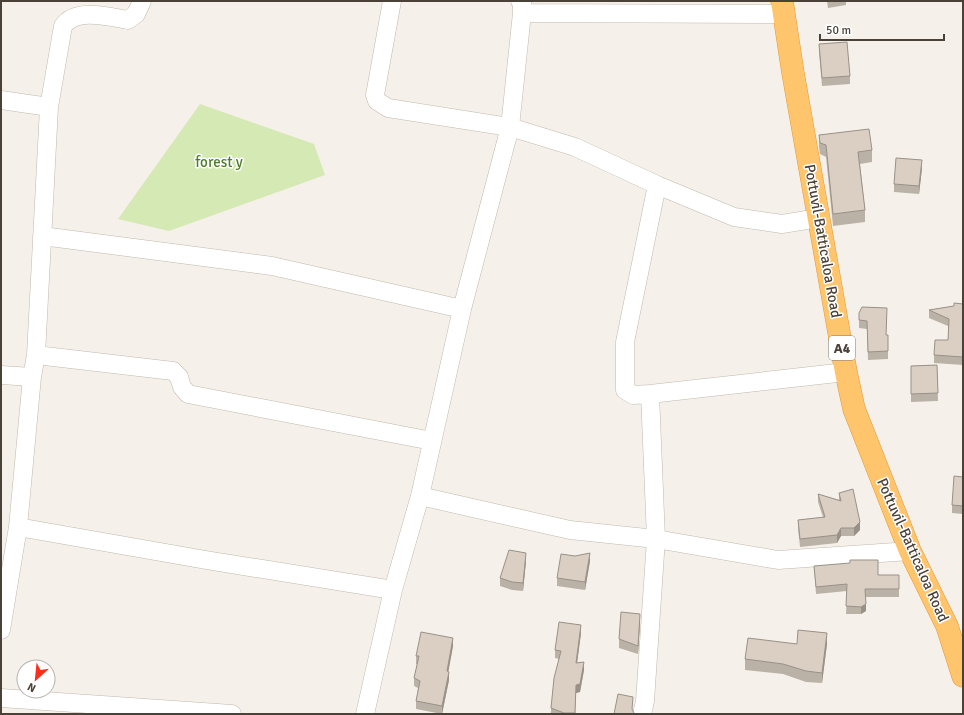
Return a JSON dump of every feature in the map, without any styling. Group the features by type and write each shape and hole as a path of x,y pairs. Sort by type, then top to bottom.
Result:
{"highway":[{"name":"Pottuvil-Batticaloa Road","path":"783,7 846,372 854,409 910,550 946,626 963,676"}],"street":[{"path":"1,630 18,527 32,377 36,355 49,107 63,26 65,22 89,14 128,20 136,14 142,1"},
{"path":"392,1 375,95 377,101 388,108 510,127 575,147 734,217 782,224 819,218"},
{"path":"365,714 393,590 420,496 462,309 510,127 521,7 783,7"},
{"path":"1,100 49,107"},
{"path":"657,184 625,342 625,390 633,394 650,394 846,372"},
{"path":"42,236 272,266 462,309"},
{"path":"36,355 173,371 180,377 182,387 188,394 432,441"},
{"path":"1,375 32,377"},
{"path":"642,714 645,693 656,539 650,394"},
{"path":"420,496 570,530 656,539 778,560 910,550"},
{"path":"18,527 206,560 393,590"},
{"path":"1,698 232,714"}],"green space":[{"name":"forest y","path":"200,104 314,144 325,175 169,231 118,219"}],"building":[{"path":"847,42 850,76 822,78 819,44"},
{"path":"869,129 872,150 858,152 865,210 833,214 826,145 820,143 819,135"},
{"path":"896,158 922,160 919,186 894,184"},
{"path":"954,303 963,304 963,357 934,355 935,340 948,340 949,319 929,310 954,306"},
{"path":"862,307 887,308 886,335 888,335 888,351 868,352 867,321 859,320 859,313"},
{"path":"937,365 938,393 911,394 911,366"},
{"path":"954,476 963,477 963,506 952,505"},
{"path":"853,489 860,522 854,528 841,528 837,535 800,539 798,520 825,517 818,494 841,501 839,493"},
{"path":"509,550 526,553 523,583 512,582 500,578"},
{"path":"590,553 585,582 557,578 561,554 575,556"},
{"path":"850,560 878,560 878,575 899,575 899,589 865,589 866,604 861,607 846,606 847,584 816,587 814,566 850,563"},
{"path":"621,612 640,614 638,646 619,639"},
{"path":"559,622 581,625 576,663 584,662 580,684 576,685 575,713 564,713 551,708 554,678 561,651 555,650"},
{"path":"798,630 827,633 822,673 806,671 783,664 745,659 748,638 797,644"},
{"path":"421,632 453,638 447,671 449,672 442,706 416,701 420,681 414,678 419,656 416,656"},
{"path":"618,694 633,697 632,709 634,714 614,714"}]}
